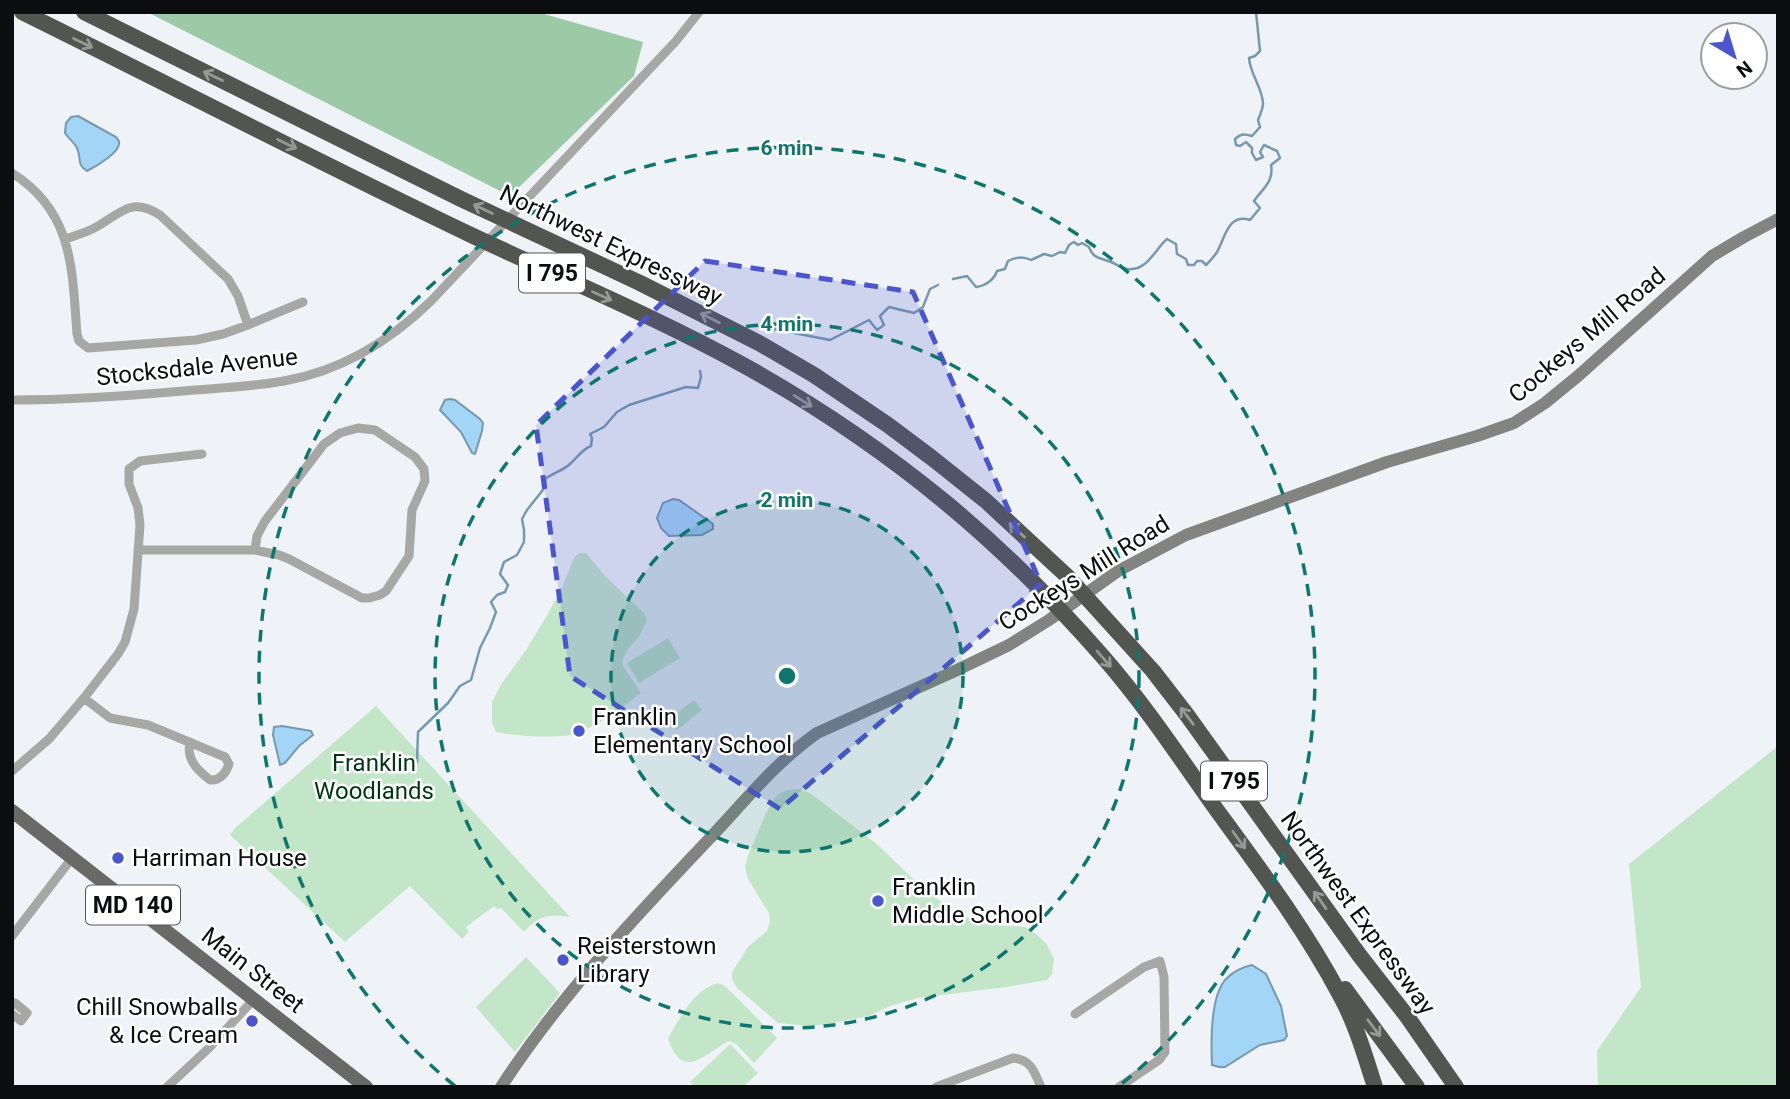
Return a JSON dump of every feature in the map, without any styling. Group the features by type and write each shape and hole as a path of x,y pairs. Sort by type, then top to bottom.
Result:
{"highway":[{"name":"Northwest Expressway","path":"22,12 446,223 627,307 745,367 844,427 933,493 1044,592 1104,658 1169,741 1291,913 1340,995 1353,1023 1375,1087"},
{"name":"Northwest Expressway","path":"84,12 759,343 814,375 888,425 986,501 1067,576 1153,671 1456,1087"},
{"path":"1291,913 1417,1087"},
{"path":"1360,956 1445,1087"}],"main road":[{"name":"Main Street","path":"12,811 366,1087"}],"street":[{"name":"Stocksdale Avenue","path":"12,400 134,395 286,381 342,363 389,337 421,311 472,258 676,41 699,12"},
{"path":"12,173 39,196 66,239 77,334 79,341 88,348 196,340 223,334 303,302"},
{"path":"66,239 90,230 125,209 143,206 152,210 228,279 238,296 248,325"},
{"name":"Cockeys Mill Road","path":"501,1087 569,995 616,939 772,772 817,733 1009,645 1118,571 1186,535 1387,463 1499,430 1514,423 1545,403 1578,376 1712,256 1778,219"},
{"path":"138,550 255,550 289,559 362,597 380,595 386,591 409,556 412,510 425,481 420,463 375,430 358,428 340,432 324,444 265,521 257,536 255,550"},
{"path":"12,771 48,739 84,698 118,654 129,630 134,609 140,515 129,484 129,470 140,461 202,454"},
{"path":"84,698 110,718 148,725 190,742 225,757 229,764 221,777 210,780 199,769 189,756 190,742"},
{"path":"12,936 72,858"},
{"path":"1075,1014 1144,967 1160,961 1164,977 1165,1052 1159,1060 1119,1087"},
{"path":"167,1087 209,1048 254,999"},
{"path":"12,1005 15,1003 27,1013 21,1021 12,1014"},
{"path":"936,1087 1013,1058 1028,1063 1041,1087"}],"highlighted area":[{"path":"705,261 913,292 1041,584 780,809 570,676 536,425"}],"green space":[{"path":"147,12 537,12 643,42 634,76 510,196"},
{"path":"579,553 586,553 606,577 644,613 647,620 622,660 623,666 641,693 600,722 574,734 535,736 496,732 492,723 492,702 549,612 574,558"},
{"path":"668,638 680,658 639,683 627,663"},
{"path":"694,700 702,710 677,730 668,720"},
{"name":"Franklin Woodlands","path":"376,706 570,917 544,917 524,932 501,908 494,906 466,927 469,932 462,939 410,886 345,942 230,835"},
{"path":"1778,746 1778,1087 1598,1087 1597,1051 1641,987 1629,864"},
{"path":"799,789 810,793 878,845 908,874 958,914 988,924 1025,927 1036,934 1046,943 1054,959 1052,974 1047,980 918,998 890,1006 869,1016 828,1024 809,1026 778,1023 737,988 732,972 748,947 767,931 770,922 769,913 748,879 745,867 748,855 774,799 780,793"},
{"path":"526,957 560,993 515,1052 476,1007"},
{"path":"718,983 725,986 777,1038 754,1063 736,1044 729,1041 695,1061 687,1062 674,1052 668,1039 695,998 709,986"},
{"path":"730,1044 758,1073 743,1087 694,1087 690,1082"}],"water":[{"path":"78,116 119,141 119,146 112,155 87,171 80,164 77,148 65,133 66,123 71,117"},
{"path":"445,400 455,400 483,423 475,454 461,432 440,410"},
{"path":"679,500 713,524 713,529 702,535 669,536 661,528 657,518 663,503"},
{"path":"274,727 311,731 313,735 280,765 273,735"},
{"path":"1252,965 1266,974 1281,1006 1287,1036 1284,1040 1260,1045 1225,1067 1212,1065 1213,1019 1221,985 1238,970"}],"waterway":[{"path":"953,279 967,276 976,287 986,284 997,271 1005,269 1008,261 1020,258 1031,260 1044,254 1052,256 1065,253 1074,242 1089,247 1098,258 1134,269 1145,263 1167,239 1176,244 1177,254 1186,259 1188,265 1194,265 1197,261 1206,265 1217,252 1232,223 1237,220 1250,220 1260,208 1254,201 1269,180 1271,165 1280,158 1277,151 1264,145 1260,152 1263,157 1256,160 1252,148 1246,142 1240,146 1236,145 1235,139 1243,134 1252,136 1260,127 1258,120 1263,103 1249,58 1260,51 1256,12"},
{"path":"758,326 830,340 869,320 877,330 884,325 880,316 889,307 914,313 923,307 930,289 938,285"},
{"path":"417,762 418,732 448,703 460,686 471,680 480,648 496,612 491,602 497,595 505,592 508,585 500,574 504,562 517,555 524,542 522,519 546,486 545,479 568,466 591,446 590,434 604,427 617,412 629,405 686,387 698,388 700,371"}],"place":[{"name":"Franklin Elementary School","path":"579,731"},
{"name":"Harriman House","path":"118,858"},
{"name":"Franklin Middle School","path":"878,901"},
{"name":"Reisterstown Library","path":"563,960"},
{"name":"Chill Snowballs & Ice Cream","path":"252,1021"}]}
